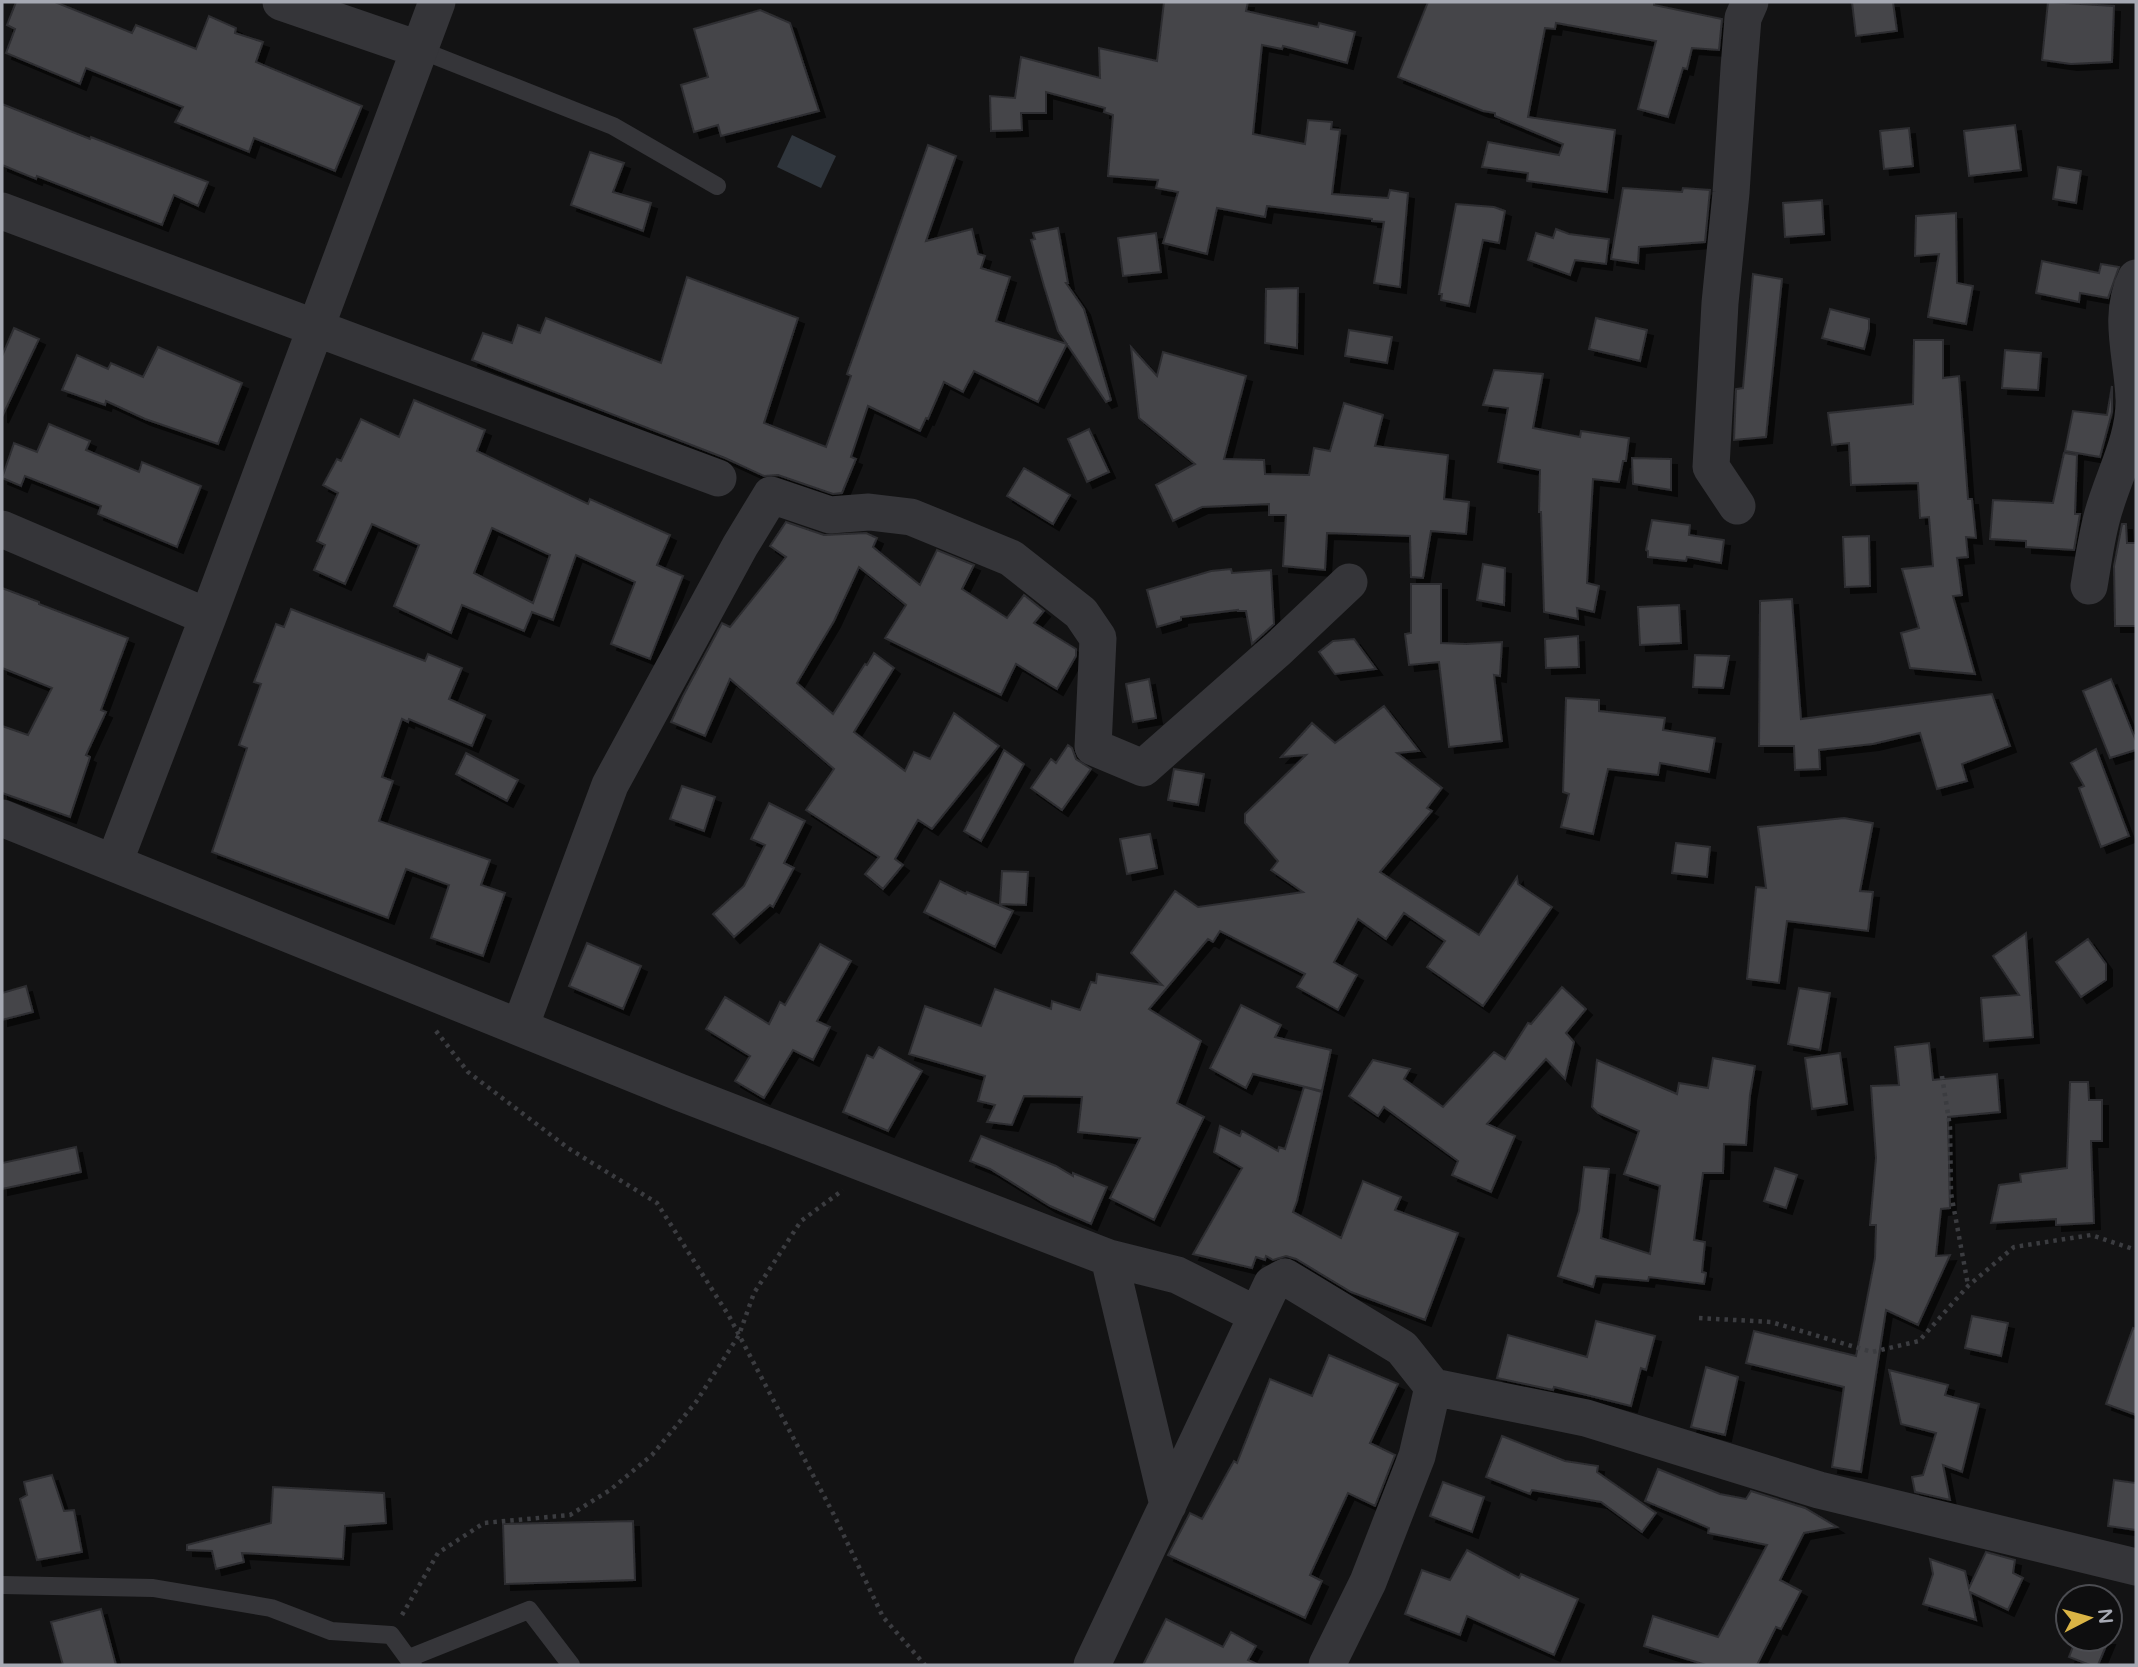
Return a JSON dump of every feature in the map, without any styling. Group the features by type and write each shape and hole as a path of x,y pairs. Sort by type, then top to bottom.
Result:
{"street":[{"path":"281,2 418,50"},
{"path":"114,863 437,2"},
{"path":"1737,506 1712,467 1720,303 1743,18 1751,2"},
{"path":"2,211 718,478"},
{"path":"2089,586 2101,518 2129,437 2134,400 2127,346 2128,295 2136,278"},
{"path":"520,1027 610,785 740,546 771,495 830,514 869,512 911,517 1011,558 1081,613 1098,638 1093,747 1143,768 1349,582"},
{"path":"2,529 208,617"},
{"path":"2,818 875,1167 1109,1258 1177,1275 1257,1315"},
{"path":"1109,1258 1168,1505"},
{"path":"1092,1665 1272,1284 1285,1277 1402,1348 1433,1387 1586,1418 1819,1490 2136,1567"},
{"path":"1327,1665 1368,1582 1417,1456 1433,1387"}],"lane":[{"path":"418,50 613,126 717,186"},
{"path":"2,1585 153,1588 271,1608 331,1631 391,1634 411,1662 446,1641 529,1610 571,1665"}],"path":[{"path":"435,1029 468,1072 568,1149 657,1203 739,1335 834,1515 883,1617 925,1665"},
{"path":"1942,1076 1950,1127 1951,1193 1968,1286"},
{"path":"391,1634 438,1553 484,1522 570,1514 610,1490 652,1455 696,1402 739,1335 754,1293 801,1221 875,1167"},
{"path":"1699,1318 1771,1322 1872,1352 1919,1341 1968,1286 2014,1247 2091,1235 2136,1250"}],"shaded area":[{"path":"792,135 836,156 821,188 777,167"}],"building":[{"path":"16,2 55,2 132,33 136,25 196,49 209,16 236,28 235,33 263,42 256,62 362,106 335,171 254,138 249,152 175,122 183,107 86,68 80,84 6,53 15,29 7,25"},
{"path":"1164,2 1248,2 1246,11 1355,32 1347,63 1283,46 1282,49 1262,45 1253,134 1305,144 1308,120 1332,122 1331,129 1340,130 1332,194 1388,198 1390,190 1408,193 1400,287 1374,283 1384,222 1372,219 1267,206 1265,217 1217,208 1207,254 1163,243 1178,192 1156,188 1158,180 1108,176 1113,115 1104,112 1105,108 1046,92 1046,113 1021,113 1022,130 991,131 990,96 1015,98 1021,57 1100,78 1099,48 1157,61"},
{"path":"1428,2 1654,2 1654,5 1722,19 1719,50 1692,48 1687,69 1683,68 1668,117 1638,109 1656,41 1556,23 1555,29 1545,28 1528,117 1615,130 1607,192 1527,181 1528,173 1482,167 1488,142 1559,155 1563,144 1495,116 1495,113 1483,111 1398,77"},
{"path":"1852,2 1893,2 1897,31 1856,36"},
{"path":"2048,2 2114,6 2112,62 2071,64 2042,60"},
{"path":"760,10 790,23 819,111 721,136 718,125 694,132 681,85 708,77 694,29"},
{"path":"2,104 208,182 198,206 174,195 162,225 2,165"},
{"path":"2015,125 2021,170 1969,176 1964,131"},
{"path":"1909,128 1913,166 1884,169 1880,131"},
{"path":"928,145 956,156 926,241 972,229 978,254 985,256 981,268 1010,277 996,321 1067,344 1038,402 974,371 963,392 944,382 920,431 868,406 851,457 856,459 842,493 833,494 778,475 764,476 725,458 472,360 483,333 512,343 518,325 540,333 546,318 661,363 687,277 798,318 764,423 826,447 851,376 847,374"},
{"path":"590,152 624,163 613,192 651,203 643,231 571,205"},
{"path":"2058,167 2081,171 2076,203 2053,199"},
{"path":"1623,188 1682,192 1683,188 1710,190 1705,242 1639,247 1638,263 1611,259"},
{"path":"1822,200 1824,234 1785,237 1783,203"},
{"path":"1456,204 1494,207 1505,211 1499,243 1483,240 1469,306 1441,300 1442,294 1439,294"},
{"path":"1956,213 1957,283 1973,286 1966,324 1928,317 1939,254 1915,256 1916,216"},
{"path":"1058,228 1066,283 1084,309 1111,400 1106,402 1058,331 1031,240 1035,239 1033,233"},
{"path":"1556,229 1569,234 1609,239 1606,264 1575,260 1570,275 1528,260 1536,233 1553,238"},
{"path":"1156,233 1161,272 1123,276 1118,238"},
{"path":"2042,261 2099,273 2101,264 2119,267 2108,298 2080,293 2079,302 2036,293"},
{"path":"1753,274 1782,279 1766,437 1734,440 1736,389 1743,388"},
{"path":"1298,288 1297,348 1265,343 1266,289"},
{"path":"1830,309 1869,319 1864,349 1822,338"},
{"path":"1596,318 1647,330 1640,361 1589,349"},
{"path":"14,328 39,339 2,417 2,356"},
{"path":"1349,330 1392,337 1387,363 1345,356"},
{"path":"1914,340 1943,340 1943,378 1959,376 1968,499 1972,499 1976,538 1966,537 1968,557 1957,558 1962,595 1953,596 1975,674 1910,668 1901,633 1919,628 1902,569 1933,566 1929,517 1920,518 1918,483 1851,485 1849,443 1832,445 1828,413 1913,404"},
{"path":"158,347 242,383 218,444 145,419 106,401 105,405 62,390 77,355 108,369 111,363 143,377"},
{"path":"1131,347 1157,376 1163,352 1246,376 1224,459 1264,460 1265,474 1309,475 1314,448 1330,451 1344,403 1383,415 1375,446 1448,455 1444,499 1469,502 1466,534 1431,531 1423,578 1411,577 1410,536 1327,533 1325,570 1283,566 1286,515 1269,515 1269,504 1202,507 1173,521 1156,485 1195,464 1139,418"},
{"path":"2005,350 2041,353 2038,390 2002,388"},
{"path":"1494,370 1543,374 1533,428 1580,437 1581,431 1629,438 1626,461 1623,461 1619,482 1593,479 1587,583 1599,586 1594,612 1577,608 1578,619 1544,612 1539,512 1540,470 1498,462 1508,408 1483,405"},
{"path":"2112,386 2112,412 2100,457 2065,451 2073,411 2107,415"},
{"path":"414,400 485,430 477,451 588,504 590,499 670,535 657,565 683,576 650,659 611,644 635,582 576,555 553,620 532,612 524,631 462,605 451,633 394,606 419,545 372,524 345,584 314,570 325,545 317,541 338,493 323,485 337,459 341,461 361,419 399,437","holes":["492,528 550,555 533,603 474,573"]},
{"path":"49,424 90,441 86,450 139,472 142,462 201,486 177,547 98,514 101,506 25,476 21,486 2,478 14,443 37,452"},
{"path":"1089,429 1109,472 1087,482 1068,439"},
{"path":"2064,453 2077,455 2075,514 2080,514 2074,550 2026,547 2026,541 1990,539 1993,500 2053,503"},
{"path":"1632,458 1671,459 1671,490 1633,484"},
{"path":"1024,468 1070,495 1053,524 1007,496"},
{"path":"1652,520 1690,525 1689,535 1724,540 1721,563 1687,557 1686,561 1648,557 1646,550"},
{"path":"786,522 824,535 866,533 877,538 873,547 920,585 937,550 974,565 962,589 1007,618 1024,595 1044,611 1034,623 1076,649 1076,656 1057,689 1016,664 1001,695 885,638 906,605 859,567 834,621 797,683 833,714 874,653 894,668 854,732 905,771 914,752 930,759 954,713 999,746 932,829 918,820 895,859 903,865 883,889 865,874 879,857 806,810 834,769 730,679 705,736 671,722 722,623 730,627 786,557 770,546"},
{"path":"2122,524 2126,524 2127,543 2136,543 2136,626 2115,626 2114,566"},
{"path":"1869,536 1870,586 1845,587 1843,537"},
{"path":"1483,564 1505,568 1504,605 1477,600"},
{"path":"1231,569 1232,573 1271,570 1274,624 1252,644 1246,611 1181,617 1181,620 1157,627 1147,590 1211,571"},
{"path":"1411,584 1441,584 1441,643 1502,642 1500,676 1494,675 1502,741 1449,747 1439,662 1409,665 1405,634 1411,633"},
{"path":"2,588 128,638 101,710 106,712 86,755 90,757 70,817 2,793 2,726 28,735 52,688 2,668"},
{"path":"1792,599 1801,719 1992,694 2010,746 1962,764 1967,781 1937,789 1920,733 1873,744 1819,750 1820,769 1795,770 1794,746 1759,746 1760,601"},
{"path":"1679,605 1681,643 1640,645 1638,607"},
{"path":"291,609 425,661 428,654 462,668 449,699 485,715 472,746 409,719 408,722 402,719 382,777 393,781 379,821 490,860 481,885 505,893 483,956 431,938 449,885 406,869 388,918 212,852 247,748 239,745 261,684 254,682 276,624 284,627"},
{"path":"1578,636 1579,667 1546,668 1545,639"},
{"path":"1354,639 1376,669 1335,674 1319,652 1333,641"},
{"path":"1695,655 1729,656 1723,688 1693,687"},
{"path":"1149,679 1156,718 1133,722 1126,684"},
{"path":"2111,679 2136,741 2136,750 2110,758 2083,691"},
{"path":"1566,698 1599,700 1599,711 1665,718 1663,730 1715,738 1709,772 1660,763 1658,775 1608,769 1593,834 1561,827 1569,794 1563,792"},
{"path":"1384,706 1419,751 1397,753 1442,788 1427,808 1432,811 1380,872 1479,935 1517,877 1518,884 1552,907 1483,1006 1427,967 1445,941 1404,913 1386,939 1358,919 1334,962 1357,975 1338,1010 1297,987 1305,974 1220,931 1213,942 1208,939 1149,1009 1201,1041 1177,1103 1204,1117 1154,1220 1110,1198 1140,1138 1078,1132 1082,1097 1024,1096 1012,1125 987,1122 995,1105 978,1101 985,1076 909,1054 925,1006 981,1026 995,989 1051,1009 1052,1001 1080,1010 1091,982 1096,983 1097,974 1162,985 1131,953 1175,891 1198,907 1303,892 1271,870 1278,861 1245,823 1245,814 1306,755 1281,757 1312,723 1335,743"},
{"path":"1068,745 1076,759 1091,769 1062,810 1031,788 1051,759 1056,763"},
{"path":"2096,749 2129,836 2101,847 2079,788 2084,786 2071,763"},
{"path":"1004,750 1024,764 981,841 964,831"},
{"path":"466,753 518,780 507,801 456,774"},
{"path":"1174,769 1204,774 1198,805 1168,800"},
{"path":"682,786 715,797 704,831 670,819"},
{"path":"769,803 805,821 784,863 794,868 773,907 770,905 734,937 713,914 744,886 765,845 751,839"},
{"path":"1844,818 1873,823 1860,891 1873,892 1868,931 1787,921 1779,983 1747,979 1756,887 1766,888 1758,827"},
{"path":"1150,834 1157,868 1127,874 1120,839"},
{"path":"1676,843 1710,847 1707,877 1672,873"},
{"path":"1002,871 1028,872 1026,905 1000,904"},
{"path":"940,881 966,894 967,892 1013,911 995,947 924,912"},
{"path":"2026,933 2033,1037 1984,1041 1981,998 2019,995 1993,956"},
{"path":"2088,939 2106,964 2106,980 2081,997 2056,962"},
{"path":"587,943 641,966 623,1009 569,986"},
{"path":"820,944 851,961 817,1021 830,1027 813,1060 793,1050 764,1098 735,1081 750,1056 706,1029 725,997 769,1024 780,1002 785,1005"},
{"path":"26,986 33,1012 2,1020 2,993"},
{"path":"1562,987 1586,1009 1566,1033 1574,1042 1565,1079 1546,1059 1487,1124 1515,1136 1491,1192 1452,1175 1458,1161 1384,1107 1378,1116 1349,1096 1373,1060 1410,1069 1404,1079 1443,1107 1494,1052 1505,1059 1528,1023 1531,1024"},
{"path":"1799,988 1830,993 1820,1050 1788,1044"},
{"path":"1241,1005 1281,1025 1275,1037 1331,1050 1322,1091 1253,1074 1246,1088 1210,1068"},
{"path":"1929,1043 1933,1080 1997,1074 2000,1112 1948,1117 1950,1208 1941,1209 1936,1256 1950,1255 1918,1325 1886,1310 1861,1472 1832,1467 1844,1387 1746,1363 1754,1331 1856,1356 1875,1258 1876,1225 1870,1225 1876,1158 1871,1086 1899,1085 1895,1047"},
{"path":"879,1047 922,1071 888,1131 843,1112 867,1055 873,1058"},
{"path":"1840,1053 1847,1104 1812,1109 1805,1058"},
{"path":"1713,1058 1755,1066 1746,1145 1724,1144 1723,1173 1703,1173 1694,1240 1705,1242 1702,1272 1706,1273 1704,1284 1649,1277 1648,1281 1596,1276 1593,1287 1558,1276 1579,1211 1584,1167 1609,1169 1601,1238 1650,1254 1660,1186 1624,1174 1639,1131 1598,1113 1592,1107 1597,1060 1677,1094 1679,1083 1708,1088"},
{"path":"2070,1082 2088,1082 2089,1100 2102,1100 2102,1141 2091,1141 2094,1223 2056,1225 2056,1219 1991,1223 1999,1185 2021,1182 2020,1174 2067,1168"},
{"path":"1304,1087 1322,1092 1293,1212 1341,1238 1363,1181 1401,1197 1395,1210 1458,1233 1425,1320 1351,1292 1296,1259 1286,1256 1273,1260 1266,1256 1265,1260 1256,1257 1252,1268 1193,1254 1242,1168 1214,1152 1220,1126 1240,1136 1242,1131 1278,1151 1279,1147 1285,1149"},
{"path":"981,1136 1056,1166 1073,1176 1073,1173 1107,1187 1091,1224 1050,1206 990,1169 970,1161"},
{"path":"76,1147 81,1172 2,1189 2,1163"},
{"path":"1775,1168 1797,1175 1786,1208 1764,1201"},
{"path":"1972,1316 2008,1323 2001,1356 1965,1348"},
{"path":"1596,1321 1655,1336 1646,1370 1641,1368 1631,1406 1554,1387 1553,1390 1497,1378 1508,1335 1587,1357"},
{"path":"2133,1328 2136,1329 2136,1415 2106,1404"},
{"path":"1329,1355 1398,1384 1370,1443 1395,1455 1375,1506 1348,1493 1310,1575 1322,1581 1305,1618 1168,1555 1190,1513 1202,1519 1234,1461 1237,1463 1270,1379 1312,1396"},
{"path":"1706,1367 1738,1377 1725,1435 1691,1427"},
{"path":"1889,1370 1948,1385 1945,1395 1979,1404 1962,1472 1943,1465 1950,1500 1915,1492 1912,1477 1923,1475 1936,1433 1901,1424"},
{"path":"1502,1436 1565,1461 1598,1466 1597,1472 1656,1513 1642,1532 1601,1502 1532,1490 1530,1494 1486,1477"},
{"path":"1658,1469 1720,1494 1746,1499 1751,1491 1805,1508 1837,1527 1804,1533 1780,1580 1801,1591 1781,1629 1776,1627 1757,1665 1706,1665 1644,1646 1653,1616 1718,1637 1767,1545 1708,1533 1709,1528 1645,1501"},
{"path":"52,1475 64,1511 74,1510 82,1552 37,1560 20,1499 27,1495 24,1482"},
{"path":"2114,1480 2136,1483 2136,1530 2108,1526"},
{"path":"1443,1482 1484,1497 1472,1532 1430,1516"},
{"path":"273,1487 384,1493 386,1523 345,1526 343,1559 242,1553 244,1562 216,1569 212,1551 187,1550 187,1545 271,1523"},
{"path":"633,1521 635,1580 505,1584 503,1524"},
{"path":"1467,1550 1519,1578 1521,1574 1578,1599 1554,1655 1467,1616 1460,1635 1405,1614 1422,1570 1450,1580"},
{"path":"1986,1552 2015,1560 2013,1573 2023,1578 2008,1610 1970,1592 1976,1620 1923,1604 1933,1574 1930,1559 1965,1571 1969,1588"},
{"path":"101,1609 116,1665 63,1665 51,1622"},
{"path":"1166,1619 1223,1647 1231,1632 1256,1646 1248,1660 1259,1665 1143,1665"},
{"path":"2071,1653 2103,1653 2098,1665 2090,1665 2069,1657"}]}
